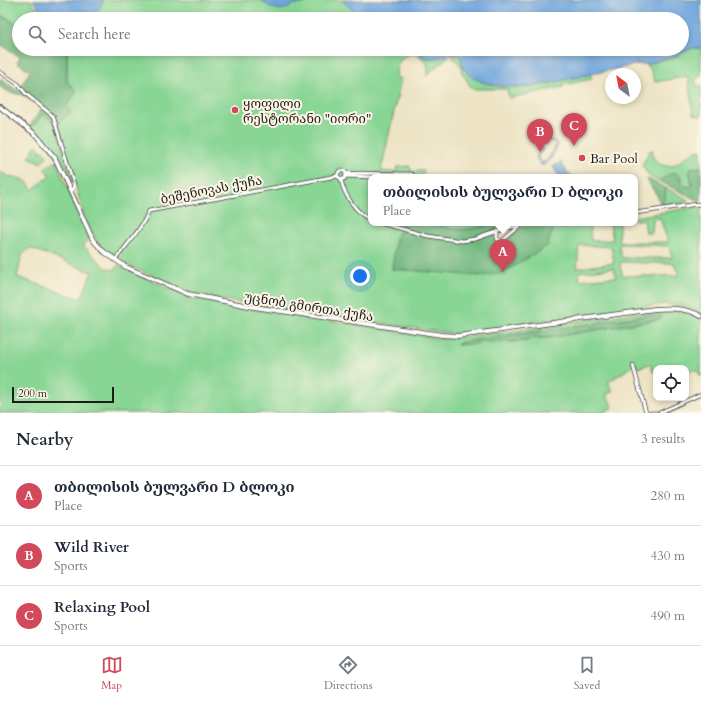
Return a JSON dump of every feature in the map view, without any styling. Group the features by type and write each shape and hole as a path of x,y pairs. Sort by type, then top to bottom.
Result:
{"main road":[{"name":"უცნობ გმირთა ქუჩა","path":"0,107 35,134 55,158 93,240 103,251 126,267 188,294 211,300 331,320 436,335 458,336 655,309 682,309 701,316"}],"street":[{"path":"0,72 18,84 26,94 53,116 74,185 70,190"},
{"path":"368,178 346,174 344,170 340,170 337,176 341,180 342,186 353,203 368,218"},
{"path":"346,174 410,174"},
{"path":"341,180 344,179 346,174"},
{"name":"ბეშენოვას ქუჩა","path":"115,260 137,233 149,211 337,176"},
{"path":"638,213 700,205"},
{"path":"391,226 428,236 462,241 475,239 516,226"},
{"path":"497,231 497,239 502,241 519,226"},
{"path":"633,365 646,413"},
{"path":"659,413 701,394"},
{"path":"651,413 656,413"}],"green space":[{"path":"0,0 31,0 33,5 40,12 12,12 12,21 0,16"},
{"path":"102,0 261,0 274,8 291,6 295,3 304,4 308,0 342,0 354,12 80,12 99,7 103,3"},
{"path":"0,16 12,21 12,52 0,44"},
{"path":"701,48 701,75 695,80 697,86 701,86 701,116 693,114 688,76 655,82 650,68 646,66 645,63 670,59 676,56 689,56 689,50"},
{"path":"18,56 67,56 67,82 77,91 66,107 71,113 58,123 52,121 43,114 31,128 29,127 42,108 23,95 11,93 1,87 0,88 0,79 18,91 30,71 17,62 20,57"},
{"path":"67,56 405,56 399,62 396,74 397,78 401,79 381,171 396,172 397,167 410,166 411,172 424,170 423,174 368,174 368,226 404,226 401,234 397,232 392,269 547,246 554,227 562,226 597,226 590,227 591,241 613,240 610,226 619,226 619,242 668,242 660,218 653,219 652,233 646,233 644,220 638,220 638,216 695,207 701,209 701,313 689,307 665,304 454,334 224,300 189,292 121,262 122,254 119,251 110,255 98,242 92,232 84,216 58,123 71,113 66,107 76,91 67,82","holes":["620,244 669,246 672,258 622,258 619,247","579,245 611,247 614,263 577,268","621,262 674,263 679,276 623,276 620,267","614,268 616,277 579,280 579,272"]},
{"path":"419,56 425,58 436,58 449,56 426,76 428,67"},
{"path":"453,56 474,56 490,84 520,88 547,84 590,73 592,79 563,85 563,87 509,98 507,89 472,89 461,71 463,69"},
{"path":"43,114 55,122 72,181 71,183 69,182 49,146 31,128"},
{"path":"36,145 40,149 40,153 42,150 47,156 41,163 29,157"},
{"path":"650,150 653,150 652,156 657,162 665,166 669,166 677,163 694,152 701,150 701,167 689,168 692,185 690,187 684,185 681,177 672,173 659,181 650,177 642,165"},
{"path":"56,161 89,239 83,245 106,268 114,270 118,265 188,297 229,306 442,339 506,332 646,311 677,311 694,315 701,319 701,377 697,370 689,371 689,365 653,365 653,372 650,364 638,368 636,364 608,382 613,391 606,395 613,407 603,413 0,413 0,171 7,176 24,180 28,183 32,190 50,176 44,168","holes":["30,248 92,272 81,299 17,277 22,255","646,315 662,316 660,319 548,338 533,338 526,341 458,344 462,342 590,324 595,327 595,323"]},
{"path":"701,167 701,202 659,181 672,173 677,173 683,184 690,187 692,185 689,168"},
{"path":"648,179 666,188 665,198 660,204 658,197 647,180"},
{"path":"666,188 687,199 688,202 660,204 663,201"},
{"path":"404,226 424,226 426,228 427,226 442,226 462,230 482,226 501,226 494,231 494,238 500,243 506,241 520,228 531,226 554,227 547,246 503,273 481,276 392,269 397,232 401,233"},
{"path":"443,226 484,226 473,229 450,228"},
{"path":"646,315 662,316 660,319 548,338 533,338 526,341 457,345 462,342 590,324 594,327 595,323"}],"water":[{"path":"33,0 102,0 103,3 95,12 83,10 80,12 41,12"},
{"path":"261,0 308,0 281,10 269,6"},
{"path":"342,0 701,0 701,48 689,50 689,12 354,12"},
{"path":"423,56 446,56 436,58"},
{"path":"460,56 676,56 670,59 662,59 650,64 605,68 605,71 547,84 523,87 497,86 482,82 475,79 464,69"},
{"path":"538,137 555,141 558,145 551,159 542,166 536,158 541,149 536,144","holes":["539,139 544,140 544,144 547,145 546,140 555,143 556,145 547,161 543,162 538,159 538,155 543,150 538,143"]},
{"path":"561,162 569,174 557,174 553,167"}],"place":[{"name":"ყოფილი რესტორანი \"იორი\"","path":"235,110"},
{"name":"Relaxing Pool","path":"574,146"},
{"name":"Wild River","path":"540,152"},
{"name":"Bar Pool","path":"582,158"},
{"name":"თბილისის ბულვარი D ბლოკი","path":"503,272"}]}
